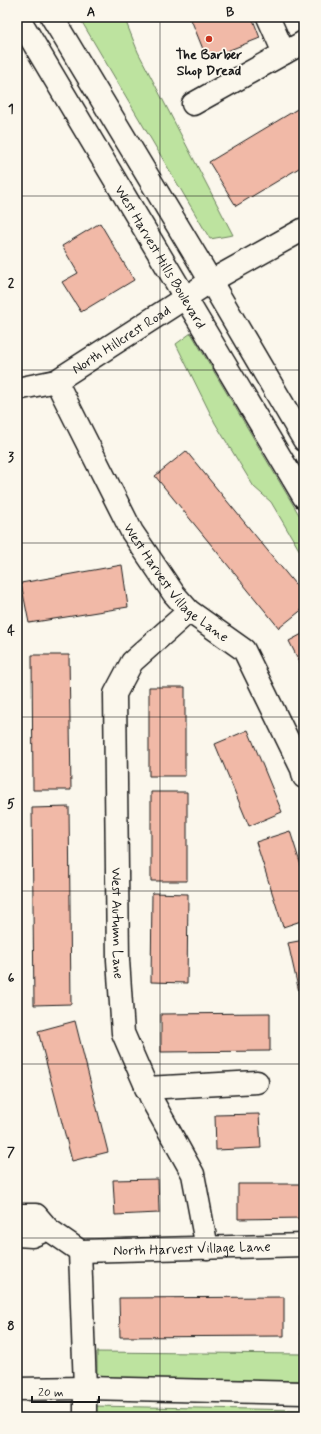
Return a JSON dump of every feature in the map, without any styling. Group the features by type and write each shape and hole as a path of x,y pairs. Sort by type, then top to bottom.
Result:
{"street":[{"name":"West Harvest Hills Boulevard","path":"18,17 186,296 304,497"},
{"name":"West Harvest Hills Boulevard","path":"52,17 211,281 304,440"},
{"path":"268,17 284,53"},
{"path":"193,104 304,42"},
{"name":"North Hillcrest Road","path":"17,389 56,381 186,296 304,229"},
{"name":"West Harvest Village Lane","path":"56,381 132,532 174,594 189,611 244,650 302,769 304,777"},
{"name":"West Autumn Lane","path":"189,611 132,662 115,694 118,960 123,1034 146,1088 193,1174 207,1248"},
{"path":"146,1088 257,1082"},
{"path":"17,1215 36,1215 48,1229 80,1250 85,1417"},
{"path":"17,1235 32,1236 48,1229"},
{"name":"North Harvest Village Lane","path":"80,1250 304,1245"},
{"path":"17,1389 85,1388 304,1393"}],"green space":[{"path":"79,17 124,17 138,52 233,235 210,239"},
{"path":"191,333 304,523 304,558 271,502 254,487 215,423 176,344"},
{"path":"97,1352 304,1354 304,1381 110,1384 97,1372"},
{"path":"94,1406 304,1410 304,1417 97,1417"}],"building":[{"path":"190,17 252,17 260,38 207,59"},
{"path":"304,105 304,165 236,206 209,162"},
{"path":"100,223 134,280 81,312 62,282 78,273 62,246"},
{"path":"304,297 304,307 300,299"},
{"path":"186,451 304,595 304,608 279,628 155,476"},
{"path":"122,565 128,607 29,623 21,583"},
{"path":"304,633 304,671 289,641"},
{"path":"32,655 69,655 71,790 33,790"},
{"path":"149,687 185,687 185,776 149,776"},
{"path":"248,730 282,812 249,826 215,744"},
{"path":"151,792 187,792 187,881 151,881"},
{"path":"69,807 71,1004 34,1005 32,808"},
{"path":"290,831 304,875 304,920 283,927 256,842"},
{"path":"152,893 188,894 187,983 151,982"},
{"path":"304,940 304,1014 288,943"},
{"path":"270,1013 270,1051 161,1052 161,1014"},
{"path":"75,1021 108,1152 72,1161 38,1031"},
{"path":"259,1114 261,1148 216,1150 215,1115"},
{"path":"158,1179 159,1213 115,1215 113,1180"},
{"path":"238,1184 304,1184 304,1218 238,1219"},
{"path":"300,1295 304,1295 304,1335 301,1335"},
{"path":"284,1297 284,1336 120,1337 119,1298"}],"place":[{"name":"The Barber Shop Dread","path":"209,39"}]}
